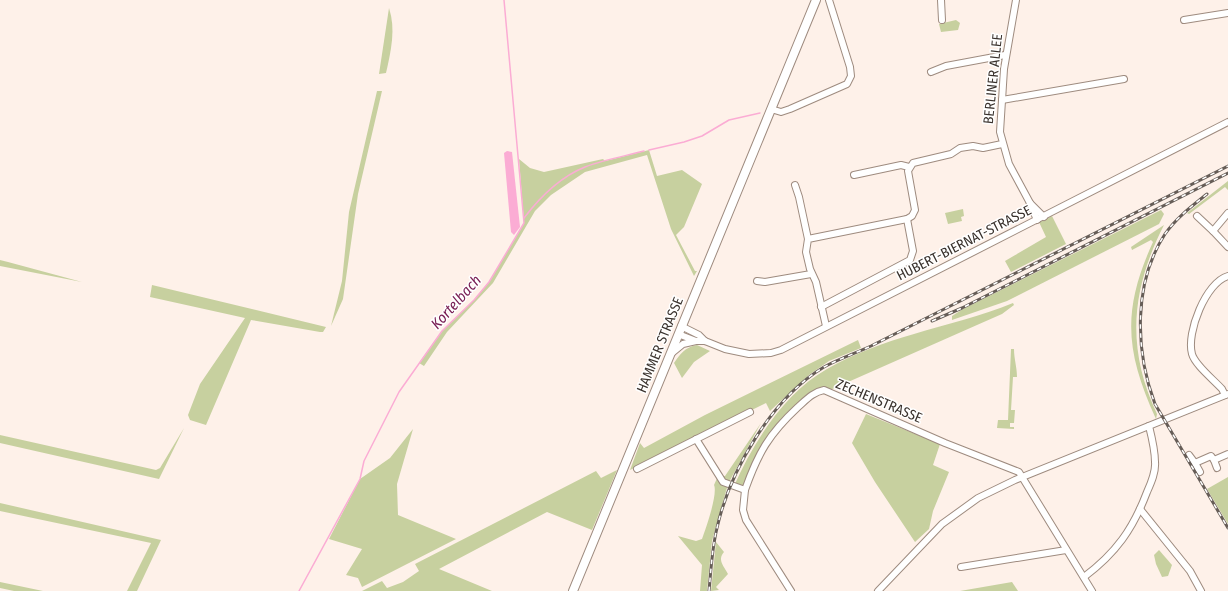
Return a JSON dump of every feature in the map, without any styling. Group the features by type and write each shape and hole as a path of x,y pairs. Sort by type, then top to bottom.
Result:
{"main road":[{"name":"HAMMER STRASSE","path":"573,591 816,0"}],"street":[{"path":"771,109 780,112 817,98 847,84 851,76 850,67 828,0"},
{"path":"941,0 942,20"},
{"name":"BERLINER ALLEE","path":"1016,0 1006,55 999,124 1002,144 1013,172 1030,203 1037,220"},
{"path":"1184,20 1228,12"},
{"path":"931,72 946,66 1006,55"},
{"path":"1002,100 1124,79"},
{"name":"HUBERT-BIERNAT-STRASSE","path":"680,330 696,341 705,341 738,353 759,354 781,350 1228,122"},
{"path":"808,239 908,219 912,216 915,210 908,175 909,167 916,161 951,154 960,148 973,146 983,148 1002,144"},
{"path":"854,175 900,165 909,167"},
{"path":"795,185 800,197 808,239 806,252 811,274 816,282 826,326"},
{"name":"BERLINER ALLEE","path":"1030,203 1044,217"},
{"path":"1213,231 1228,213"},
{"path":"1197,216 1228,247"},
{"path":"821,307 910,260 913,251 908,219"},
{"path":"757,281 765,282 811,274"},
{"path":"878,591 928,536 953,514 987,493 1226,394 1195,359 1191,347 1201,305 1218,280 1228,276"},
{"name":"HUBERT-BIERNAT-STRASSE","path":"680,330 699,335 705,341"},
{"path":"670,356 683,344 696,341"},
{"name":"ZECHENSTRASSE","path":"745,490 754,464 765,442 784,420 804,402 817,392 824,390 945,443 1020,472 1023,477"},
{"path":"637,468 750,412"},
{"path":"1084,577 1101,565 1126,537 1140,509 1152,479 1156,464 1149,426"},
{"path":"696,440 723,482 745,490 743,510 746,520 791,591"},
{"path":"1214,460 1228,454"},
{"path":"1189,455 1200,472"},
{"path":"1195,463 1211,456 1217,468"},
{"path":"1023,477 1092,591"},
{"path":"1140,509 1190,571 1201,591"},
{"path":"961,567 1066,550"}],"green space":[{"path":"389,8 392,24 391,48 386,73 379,74"},
{"path":"956,20 960,23 958,30 941,32 939,24"},
{"path":"377,91 382,91 358,194 343,299 331,326 342,281 349,212"},
{"path":"649,150 657,176 682,170 702,184 684,227 676,235 695,271 697,271 694,276 671,229 647,155 585,172 551,195 535,211 493,283 447,332 424,366 419,363 442,331 474,300 489,282 524,223 519,159 530,168 544,172 603,159 605,161"},
{"path":"1228,181 1228,190 1225,187 1189,214 1187,213"},
{"path":"963,209 964,216 961,217 962,221 948,224 945,213"},
{"path":"1161,210 1164,214 1159,224 1007,301 952,320 952,316 963,309"},
{"path":"1052,216 1066,244 1011,272 1005,261 1046,237 1039,222"},
{"path":"1164,225 1153,249 1145,273 1139,296 1136,319 1140,366 1147,390 1157,414 1156,419 1138,372 1133,351 1131,330 1132,310 1136,289 1143,266 1153,242 1151,240 1132,250 1131,247"},
{"path":"0,260 8,262 82,282 0,266"},
{"path":"152,285 326,327 323,332 320,332 251,320 206,425 190,420 188,415 200,384 245,318 150,297"},
{"path":"1013,303 1014,305 1002,314 830,390 817,392 765,442 745,490 734,486 760,436 784,405 811,379 858,353 903,337 976,316"},
{"path":"858,340 861,348 829,361 809,375 770,411 766,403 630,470 640,443 644,448 705,415"},
{"path":"697,345 710,351 694,362 682,378 674,363 683,351 689,347"},
{"path":"1011,349 1014,349 1017,373 1017,377 1013,377 1011,410 1015,410 1014,423 1010,423 1010,427 1014,427 1014,429 997,428 998,420 1008,420"},
{"path":"866,414 940,444 933,465 949,472 933,511 929,529 915,542 875,482 852,443"},
{"path":"761,423 728,484 712,541 707,591 700,591 702,565 678,536 696,541 702,539 711,511 715,489 714,485 718,476 725,476"},
{"path":"184,428 159,479 0,443 0,435 156,470 160,468"},
{"path":"413,429 397,484 398,515 456,539 362,587 358,578 346,575 362,549 329,539 360,479 390,458"},
{"path":"617,470 592,530 547,512 439,569 492,591 362,591 382,581 387,588 403,582 419,571 415,564 596,471 601,478"},
{"path":"1228,477 1228,524 1207,489"},
{"path":"0,503 161,540 137,591 127,591 151,543 0,511"},
{"path":"716,542 724,552 721,560 728,574 716,587 719,590 711,591"},
{"path":"1159,550 1172,565 1168,576 1162,577 1156,564 1154,555"},
{"path":"0,582 43,591 14,591 0,588"},
{"path":"1012,582 1018,591 960,591"}],"shaded area":[{"path":"507,151 512,152 520,227 514,235 511,232 504,153"}],"waterway":[{"name":"Kortelbach","path":"299,591 360,479 364,461 399,392 442,331 474,300 489,282 524,223 504,0"},
{"path":"649,150 684,142 702,136 729,120 760,113"},
{"path":"524,218 551,188 567,176 599,162 644,151"}],"railway":[{"path":"709,591 715,536 723,506 732,483 756,437 787,397 805,380 824,367 871,346 1228,166"},
{"path":"932,321 962,308 1228,173"},
{"path":"1207,194 1184,212 1174,223 1165,234 1155,253 1147,274 1142,295 1140,318 1141,340 1148,383 1155,404 1228,528"}]}
